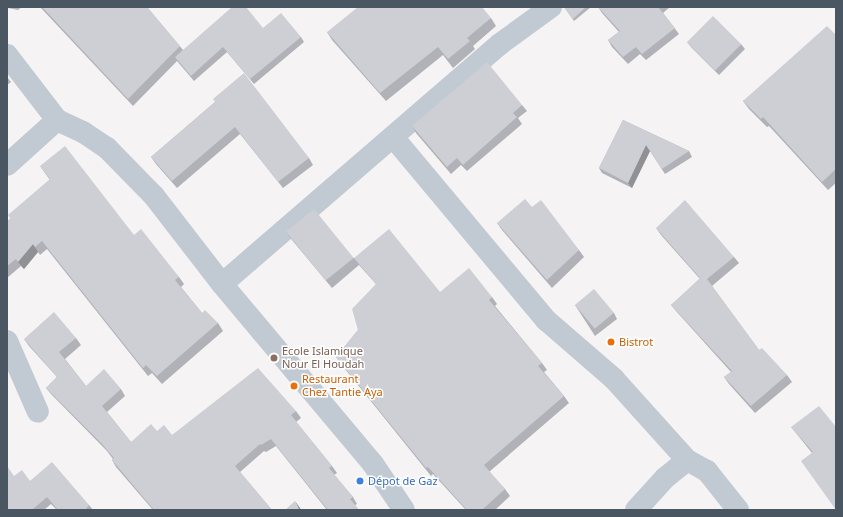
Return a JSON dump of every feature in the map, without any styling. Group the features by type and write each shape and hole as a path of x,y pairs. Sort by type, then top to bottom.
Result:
{"street":[{"path":"222,284 500,44 551,7"},
{"path":"7,55 57,120 83,132 107,148 154,196 222,284 373,464 404,510"},
{"path":"7,165 57,120"},
{"path":"393,136 546,320 614,379 687,460 707,471 738,510"},
{"path":"7,341 38,412"},
{"path":"636,510 665,478 687,460"}],"building":[{"path":"42,7 147,7 180,46 128,99"},
{"path":"232,7 246,7 263,28 281,13 301,37 250,79 223,47 191,76 175,57"},
{"path":"358,7 482,7 491,18 467,38 470,41 448,59 438,47 380,93 327,32"},
{"path":"564,7 586,7 573,19"},
{"path":"598,7 658,7 675,28 642,54 636,47 623,57 608,40 620,31"},
{"path":"713,16 741,44 715,70 687,42"},
{"path":"827,26 836,35 836,169 822,182 763,117 761,119 743,101"},
{"path":"487,62 522,105 513,113 517,117 463,165 457,158 447,167 412,126"},
{"path":"244,73 309,158 278,182 235,127 172,181 151,157 215,102 213,99"},
{"path":"623,120 689,151 662,169 646,145 628,183 599,168"},
{"path":"65,146 134,235 141,229 179,277 175,280 202,313 205,310 218,323 157,376 146,365 143,368 42,241 35,247 33,244 18,262 16,259 7,266 7,222 11,219 8,215 50,179 40,166"},
{"path":"525,199 532,207 541,200 579,250 547,280 497,223"},
{"path":"685,200 734,257 707,279 759,350 762,348 787,375 751,406 724,377 732,371 671,305 700,278 656,228"},
{"path":"314,209 354,258 326,281 286,232"},
{"path":"389,229 440,292 469,268 492,297 489,300 542,363 538,366 564,396 484,465 505,489 482,510 467,510 428,467 426,468 336,357 358,330 352,309 376,284 354,258"},
{"path":"594,289 614,313 595,329 575,305"},
{"path":"54,312 76,338 59,352 86,386 104,369 121,389 102,406 131,442 151,424 157,431 164,425 172,435 258,368 296,411 291,415 332,466 329,468 353,497 350,499 359,510 328,510 271,439 261,445 260,444 235,466 272,510 154,510 112,460 114,458 102,444 46,388 57,377 24,339"},
{"path":"819,406 836,427 836,510 801,461 813,452 791,427"},
{"path":"52,462 89,505 86,509 87,510 58,510 47,497 32,510 7,510 7,466 14,476 22,470 30,481"},
{"path":"295,501 299,510 285,510"}],"place":[{"name":"Bistrot","path":"611,342"},
{"name":"Ecole Islamique Nour El Houdah","path":"274,358"},
{"name":"Restaurant Chez Tantie Aya","path":"294,386"},
{"name":"Dépot de Gaz","path":"360,481"}]}
